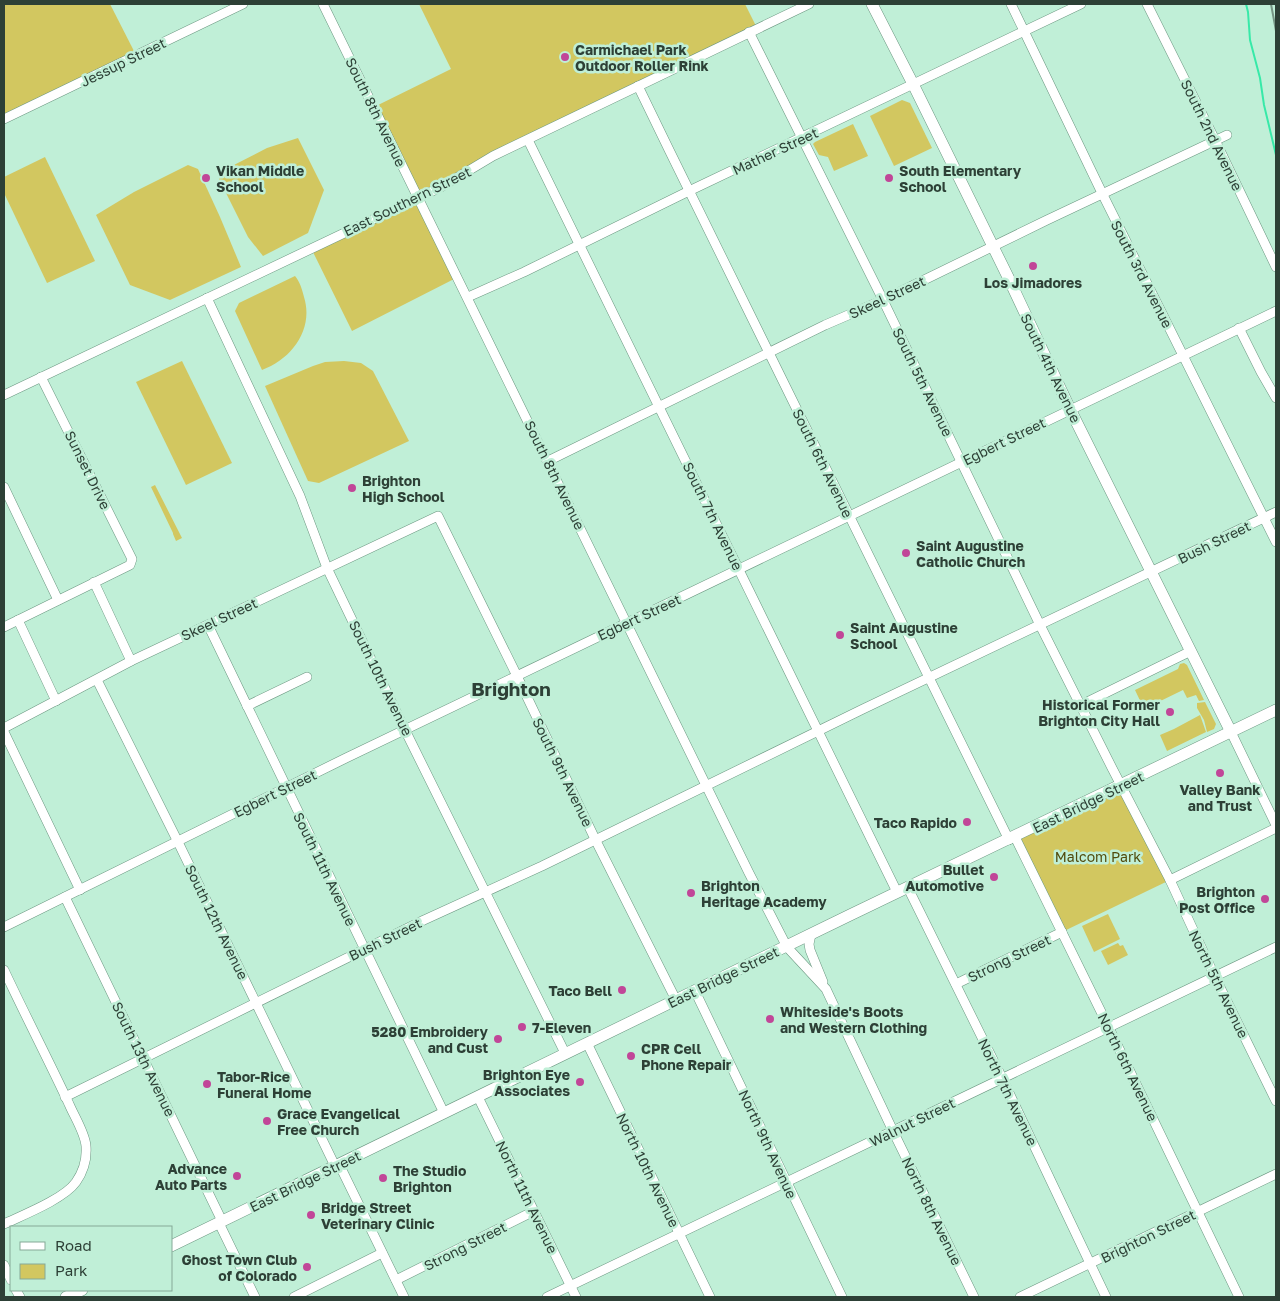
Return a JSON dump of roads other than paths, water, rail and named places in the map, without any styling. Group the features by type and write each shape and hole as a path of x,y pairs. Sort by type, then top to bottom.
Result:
{"main road":[{"name":"South 4th Avenue","path":"872,4 913,84 1070,409 1231,732"},
{"name":"East Bridge Street","path":"172,1246 1276,710"},
{"path":"66,1297 80,1291"}],"street":[{"name":"Jessup Street","path":"4,119 243,4"},
{"name":"South 8th Avenue","path":"323,4 706,786 787,947"},
{"name":"East Southern Street","path":"4,395 452,181 493,156 809,4"},
{"name":"South 3rd Avenue","path":"1011,4 1102,194 1276,542"},
{"name":"Mather Street","path":"468,297 524,272 1081,4"},
{"name":"South 2nd Avenue","path":"1147,4 1276,267"},
{"name":"South 5th Avenue","path":"749,32 883,300 1040,625 1122,786"},
{"name":"South 6th Avenue","path":"638,86 848,515 1012,838"},
{"name":"Skeel Street","path":"548,461 825,325 883,300 992,246 1227,135"},
{"name":"South 7th Avenue","path":"528,140 818,731 903,890"},
{"name":"South 10th Avenue","path":"207,298 300,496 328,568 405,730 565,1054"},
{"name":"Egbert Street","path":"4,927 848,515 1276,311"},
{"path":"1239,328 1276,398"},
{"name":"Sunset Drive","path":"41,377 132,559 130,565 94,582"},
{"path":"4,486 58,600"},
{"name":"Bush Street","path":"65,1096 486,891 542,866 818,731 1276,512"},
{"name":"Skeel Street","path":"4,728 131,661 438,516"},
{"name":"South 9th Avenue","path":"438,516 595,839 676,1000"},
{"path":"4,627 94,582 131,661"},
{"path":"18,620 56,701"},
{"name":"South 11th Avenue","path":"208,625 444,1113"},
{"path":"1081,705 1191,651"},
{"path":"247,706 307,677"},
{"name":"South 12th Avenue","path":"97,680 256,1003 404,1297"},
{"path":"4,732 80,890"},
{"path":"1170,880 1276,826 1231,732"},
{"name":"North 5th Avenue","path":"1122,786 1170,880 1276,1101"},
{"name":"North 6th Avenue","path":"1012,838 1040,884 1238,1297"},
{"name":"North 7th Avenue","path":"903,890 956,984 1106,1297"},
{"name":"South 13th Avenue","path":"65,897 255,1297"},
{"name":"Strong Street","path":"956,984 1062,932"},
{"name":"North 8th Avenue","path":"811,934 810,950 826,989 974,1297"},
{"name":"North 8th Avenue","path":"787,947 826,989"},
{"name":"Walnut Street","path":"547,1297 1276,947"},
{"path":"4,970 65,1096 86,1146 85,1161 81,1174 64,1194 4,1224"},
{"name":"North 9th Avenue","path":"695,992 842,1297"},
{"name":"North 10th Avenue","path":"587,1043 710,1297"},
{"name":"North 11th Avenue","path":"478,1097 576,1297"},
{"name":"Brighton Street","path":"1020,1297 1276,1174"},
{"name":"Strong Street","path":"396,1280 534,1212"},
{"path":"294,1297 382,1253"},
{"path":"4,1265 10,1278"}],"waterway":[{"path":"1246,4 1250,40 1276,155"}],"railway":[{"path":"1271,4 1276,31"}],"place":[{"name":"Carmichael Park Outdoor Roller Rink","path":"565,57"},
{"name":"Vikan Middle School","path":"206,178"},
{"name":"South Elementary School","path":"889,178"},
{"name":"Los Jimadores","path":"1033,266"},
{"name":"Brighton High School","path":"352,488"},
{"name":"Saint Augustine Catholic Church","path":"906,553"},
{"name":"Saint Augustine School","path":"840,635"},
{"name":"Historical Former Brighton City Hall","path":"1170,712"},
{"name":"Valley Bank and Trust","path":"1220,773"},
{"name":"Taco Rapido","path":"967,822"},
{"name":"Bullet Automotive","path":"994,877"},
{"name":"Brighton Heritage Academy","path":"691,893"},
{"name":"Brighton Post Office","path":"1265,899"},
{"name":"Taco Bell","path":"622,990"},
{"name":"Whiteside's Boots and Western Clothing","path":"770,1019"},
{"name":"7-Eleven","path":"522,1027"},
{"name":"5280 Embroidery and Cust","path":"498,1039"},
{"name":"CPR Cell Phone Repair","path":"631,1056"},
{"name":"Brighton Eye Associates","path":"580,1082"},
{"name":"Tabor-Rice Funeral Home","path":"207,1084"},
{"name":"Grace Evangelical Free Church","path":"267,1121"},
{"name":"Advance Auto Parts","path":"237,1176"},
{"name":"The Studio Brighton","path":"383,1178"},
{"name":"Bridge Street Veterinary Clinic","path":"311,1215"},
{"name":"Ghost Town Club of Colorado","path":"307,1267"}],"district":[{"name":"Brighton","path":"511,688"}],"park label":[{"name":"Malcom Park","path":"1098,856"}]}
